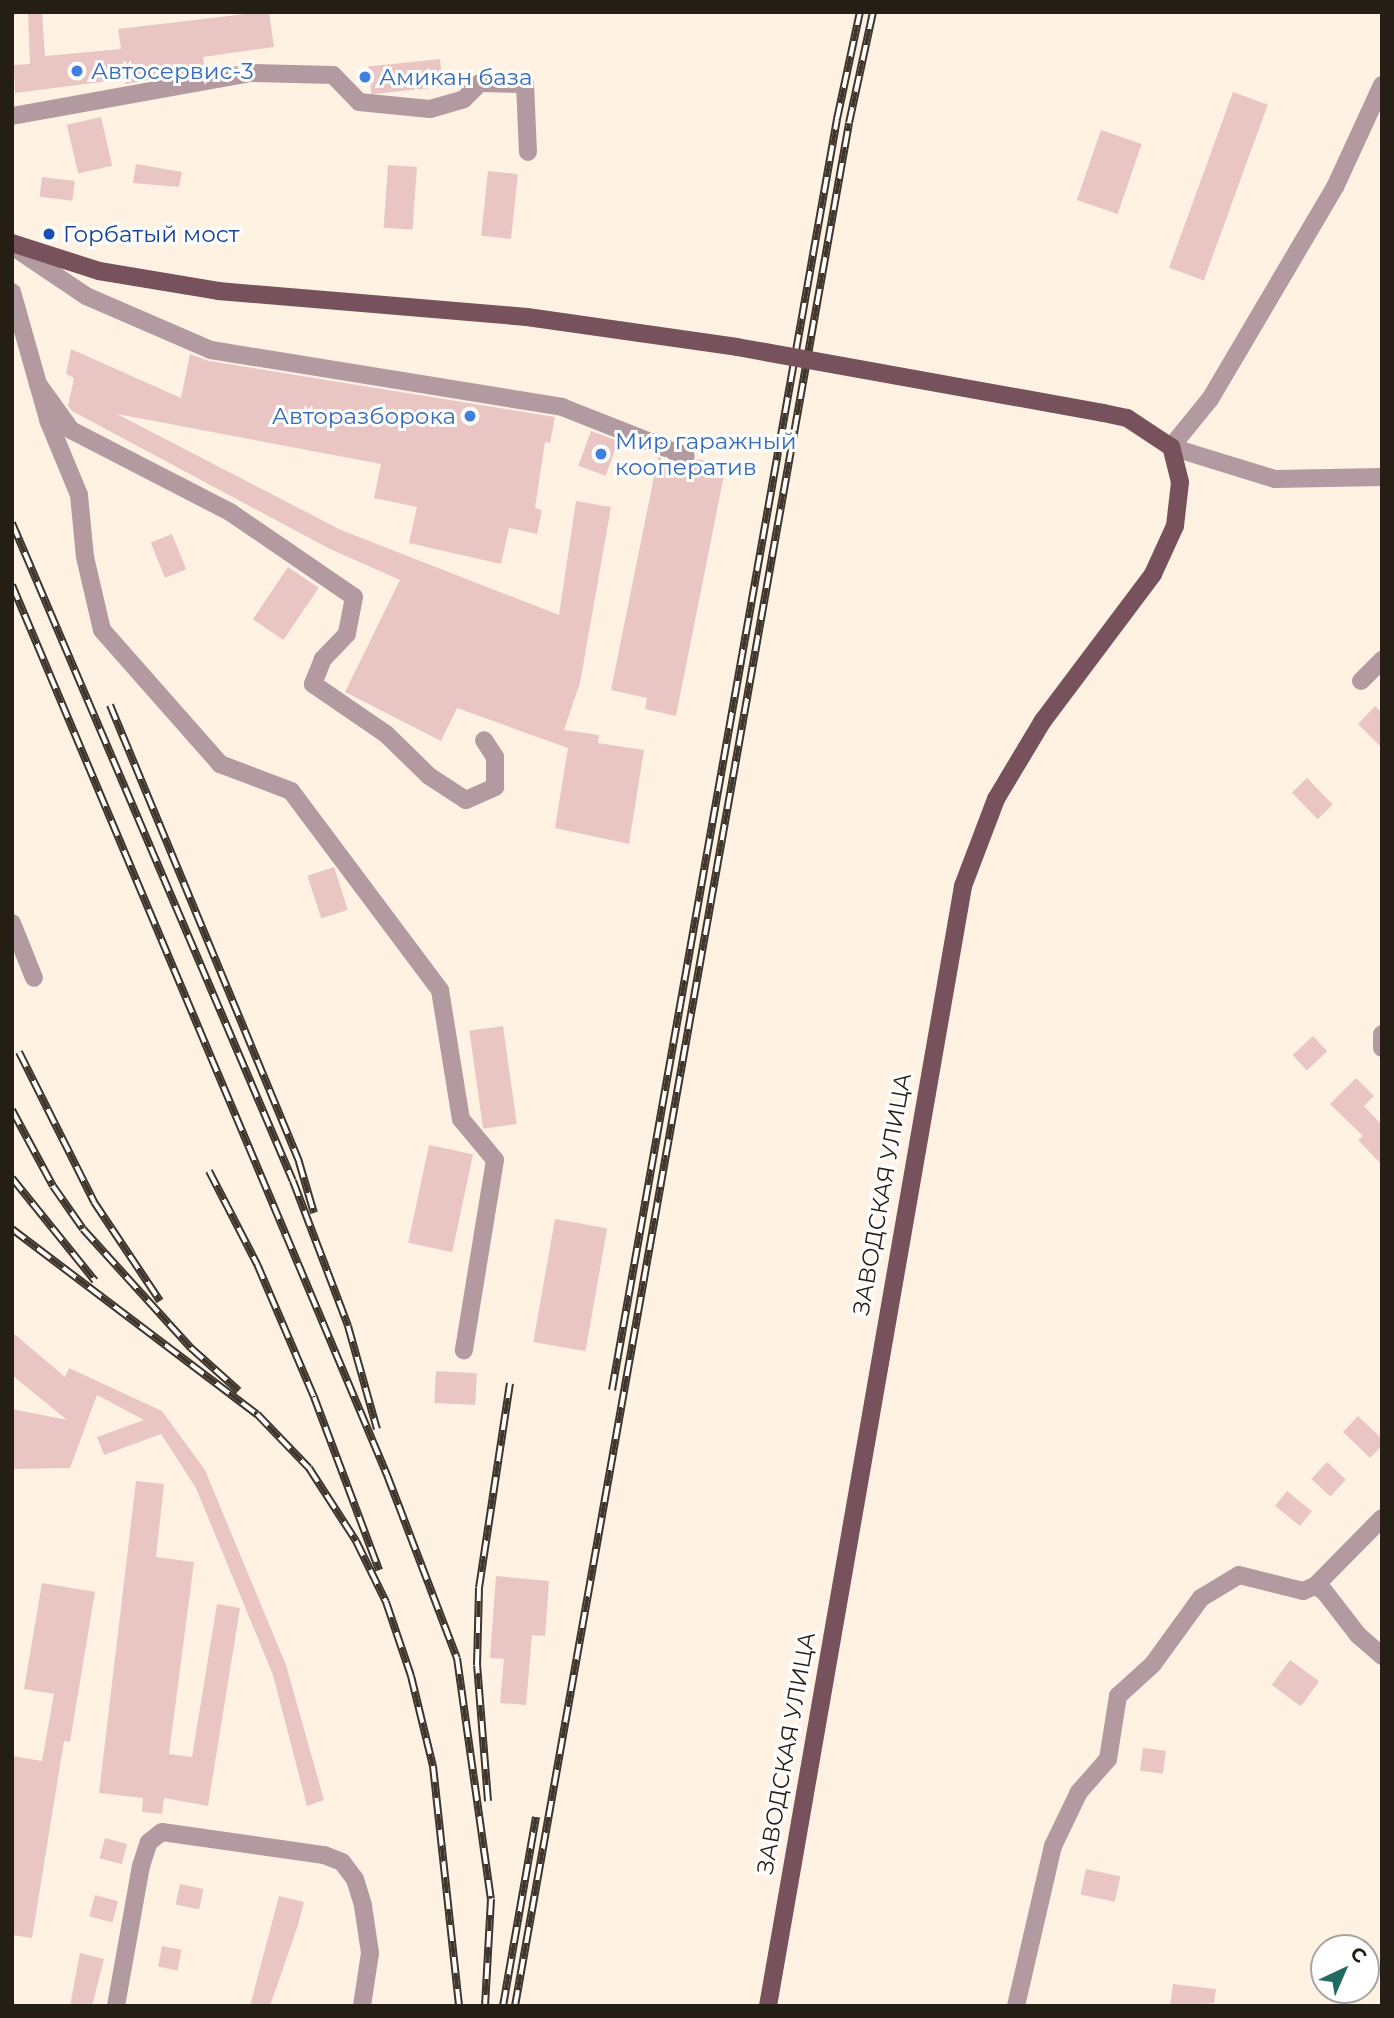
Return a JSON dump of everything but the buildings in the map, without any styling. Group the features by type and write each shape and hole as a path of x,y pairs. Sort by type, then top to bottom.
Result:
{"main road":[{"path":"12,244 99,271 218,291 527,317 737,347 1104,412 1128,418 1171,447"},
{"name":"ЗАВОДСКАЯ УЛИЦА","path":"768,2006 963,886 996,799 1042,722 1153,574 1175,526 1180,482 1171,447"}],"street":[{"path":"12,116 251,73 333,75 359,102 430,109 464,99 480,83 525,84 528,152"},
{"path":"1382,85 1335,187 1210,399 1171,447 1275,479 1382,477"},
{"path":"12,244 86,296 211,350 562,407 686,456"},
{"path":"12,292 48,420 79,495 85,557 102,631 220,764 291,791 440,989 461,1119 495,1160 464,1350"},
{"path":"38,384 71,430 230,512 354,597 347,634 323,659 313,684 386,734 429,776 466,800 495,788 495,757 484,740"},
{"path":"1360,681 1382,660"},
{"path":"12,923 34,978"},
{"path":"1382,1034 1382,1048"},
{"path":"1016,2006 1053,1846 1079,1793 1108,1759 1118,1696 1153,1664 1201,1598 1239,1575 1303,1591 1315,1586 1382,1518"},
{"path":"1315,1586 1324,1591 1358,1635 1382,1656"},
{"path":"116,2006 149,1842 162,1832 194,1835 342,1862 355,1880 368,1941 362,2006"}],"railway":[{"path":"612,1390 837,119 860,12"},
{"path":"515,2006 849,123 873,12"},
{"path":"12,523 293,1181 348,1326 377,1429"},
{"path":"12,585 387,1475 457,1658 491,1899 485,2006"},
{"path":"110,705 299,1162 314,1213"},
{"path":"19,1052 94,1202 160,1301"},
{"path":"12,1110 53,1186 83,1229 191,1348 239,1391"},
{"path":"209,1171 257,1264 314,1397 379,1570"},
{"path":"12,1178 95,1281"},
{"path":"12,1229 257,1414 309,1468 356,1541 386,1602 411,1676 433,1766 459,2006"},
{"path":"488,1801 477,1665 479,1588 510,1383"},
{"path":"503,2006 536,1817"}],"place":[{"name":"Автосервис-3","path":"77,71"},
{"name":"Амикан база","path":"365,77"},
{"name":"Горбатый мост","path":"49,234"},
{"name":"Авторазборока","path":"470,416"},
{"name":"Мир гаражный кооператив","path":"601,454"}]}
